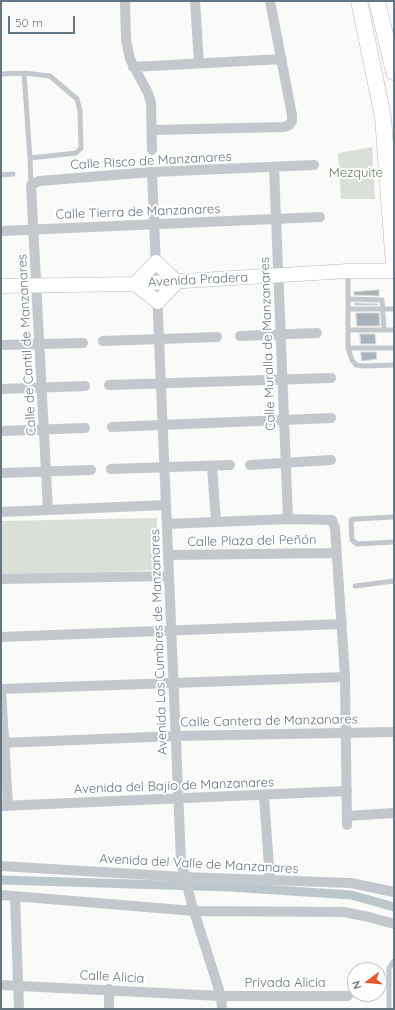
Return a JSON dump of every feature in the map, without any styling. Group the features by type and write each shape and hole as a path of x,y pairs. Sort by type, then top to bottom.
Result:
{"main road":[{"path":"359,1 385,131 394,266"},
{"path":"377,1 389,30 394,72"}],"street":[{"path":"125,1 126,40 133,67 148,93 153,130 152,150"},
{"path":"194,1 199,63"},
{"path":"153,130 284,127 289,125 292,121 292,115 270,1"},
{"path":"133,67 282,59"},
{"name":"Calle Risco de Manzanares","path":"31,182 152,172 314,166"},
{"name":"Calle Muralla de Manzanares","path":"274,167 288,520"},
{"name":"Avenida Las Cumbres de Manzanares","path":"152,172 164,426 164,467 181,861 184,879 221,996 222,1009"},
{"name":"Calle de Cantil de Manzanares","path":"31,182 35,229 48,510"},
{"name":"Calle Tierra de Manzanares","path":"1,231 154,226 320,217"},
{"path":"156,262 176,282 158,302 135,284 156,262"},
{"name":"Avenida Pradera","path":"1,286 37,284 135,284 348,271 394,271"},
{"path":"240,336 317,333"},
{"path":"103,341 217,337"},
{"path":"1,345 83,342"},
{"path":"109,385 332,378"},
{"path":"1,389 85,386"},
{"path":"112,428 331,418"},
{"path":"1,431 85,428"},
{"path":"250,465 331,460"},
{"path":"111,469 230,465"},
{"path":"212,466 216,522"},
{"path":"1,473 91,470"},
{"path":"1,512 166,504"},
{"name":"Calle Plaza del Peñón","path":"167,524 332,520 335,528 336,553 168,555"},
{"path":"336,553 345,677 347,820 394,813"},
{"path":"1,579 169,576"},
{"path":"1,636 342,624"},
{"path":"4,806 1,689 345,677"},
{"name":"Calle Cantera de Manzanares","path":"2,743 345,731 394,732"},
{"name":"Avenida del Bajío de Manzanares","path":"4,806 178,800 347,791"},
{"path":"264,796 270,881"},
{"name":"Avenida del Valle de Manzanares","path":"1,866 184,879 351,883 394,892"},
{"path":"1,895 193,908 344,912 394,924"},
{"path":"15,896 19,1009"},
{"name":"Calle Alicia","path":"1,985 109,989 221,996"},
{"path":"109,989 109,1009"},
{"name":"Privada Alicia","path":"221,996 347,996"}],"lane":[{"path":"24,73 31,182"},
{"path":"1,74 24,73 50,76 76,99 80,111 81,148 76,153 30,158"},
{"path":"1,175 13,174"},
{"path":"348,271 348,348 352,360 356,365 394,365"},
{"path":"348,299 382,300 384,329"},
{"path":"348,309 394,309"},
{"path":"348,330 394,330"},
{"path":"348,348 394,348"},
{"path":"394,517 355,519 351,520 350,523 352,540 357,544 394,542"},
{"path":"355,586 394,582"},
{"path":"389,1009 389,968 394,961"}],"green space":[{"name":"Mezquite","path":"372,147 375,199 341,199 338,153"},
{"path":"157,518 157,570 1,576 1,521"}],"building":[{"path":"379,290 379,296 354,295 354,292"},
{"path":"355,303 378,304 378,305 355,305"},
{"path":"356,313 379,313 380,326 357,326"},
{"path":"360,334 375,334 376,344 361,344"},
{"path":"361,352 376,352 377,359 362,361"}],"waterway":[{"path":"1,880 230,887 351,895 394,907"}]}
